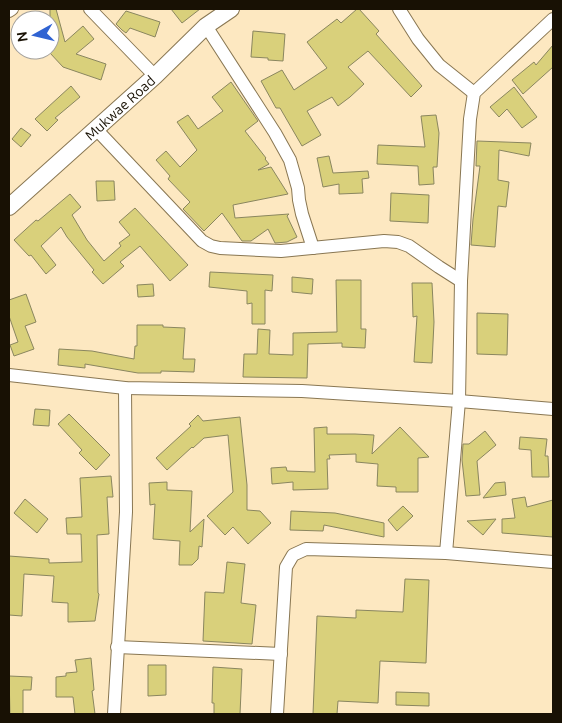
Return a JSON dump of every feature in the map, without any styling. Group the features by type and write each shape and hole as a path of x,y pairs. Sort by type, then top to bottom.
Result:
{"street":[{"path":"90,9 155,76"},
{"name":"Mukwae Road","path":"9,207 155,76 206,26 231,9"},
{"path":"399,9 418,39 439,65 474,93"},
{"path":"446,553 460,401 460,280 470,119 474,93 553,19"},
{"path":"206,26 275,133 290,160 298,188 302,214 313,248"},
{"path":"96,129 202,241 210,246 281,251 384,240 409,246 460,280"},
{"path":"9,375 124,388 302,391 553,409"},
{"path":"114,714 126,512 124,388"},
{"path":"277,714 286,567 293,555 306,549 446,553 553,562"},
{"path":"118,646 280,654"}],"building":[{"path":"171,9 200,9 182,23"},
{"path":"357,9 379,31 376,34 422,86 411,97 368,51 348,67 364,84 338,106 332,97 307,111 321,135 302,146 280,108 276,108 261,81 282,70 294,90 327,68 307,42 337,19 341,23"},
{"path":"126,11 160,22 155,37 130,28 126,33 122,30 116,24"},
{"path":"60,24 65,42 83,26 94,39 76,54 106,64 101,80 63,67 56,60 60,60"},
{"path":"253,31 285,34 283,61 251,57"},
{"path":"553,45 553,67 523,94 512,80 534,62 536,65"},
{"path":"231,82 258,121 245,131 269,164 258,170 271,167 288,194 233,205 235,218 289,214 287,216 297,237 287,242 275,243 268,229 251,241 242,241 222,213 204,231 183,209 190,202 168,179 170,176 156,160 166,151 180,167 197,150 177,122 188,115 198,129 223,111 212,97"},
{"path":"71,86 80,97 55,118 58,120 47,131 35,119"},
{"path":"514,87 537,117 522,128 507,109 499,117 490,107"},
{"path":"436,115 439,133 437,167 433,167 434,184 419,185 418,166 377,164 378,145 425,147 421,116"},
{"path":"21,128 31,135 21,147 12,139"},
{"path":"477,141 531,143 529,156 499,150 498,180 509,182 506,207 498,206 495,247 471,245 480,166 476,166"},
{"path":"329,156 333,173 368,171 369,178 362,179 363,193 339,194 339,184 323,187 317,158"},
{"path":"96,181 114,181 115,200 97,201"},
{"path":"391,193 429,195 428,223 390,221"},
{"path":"70,194 81,207 72,215 87,240 104,261 121,246 119,243 130,235 119,222 135,208 188,265 170,281 140,246 120,262 124,266 103,284 92,272 94,270 61,227 41,246 56,265 46,274 31,255 29,256 14,240"},
{"path":"210,272 273,275 272,291 265,290 265,324 252,324 252,303 247,304 247,291 209,287"},
{"path":"292,277 313,279 312,294 292,292"},
{"path":"336,280 361,280 361,329 366,329 365,348 342,347 342,343 308,344 307,378 243,377 244,354 257,354 258,329 270,330 269,354 293,355 293,333 337,332"},
{"path":"412,283 432,283 434,322 432,363 414,362 417,316 413,317"},
{"path":"153,284 154,296 138,297 137,285"},
{"path":"26,294 36,322 25,326 34,349 14,356 10,345 18,342 9,316 9,300"},
{"path":"477,313 508,314 507,355 477,354"},
{"path":"137,325 163,325 163,327 185,328 183,359 195,359 194,372 161,371 161,373 138,373 85,364 85,368 58,365 59,349 92,351 134,359 135,346 137,346"},
{"path":"35,409 50,410 49,426 33,425"},
{"path":"69,414 110,455 96,470 79,453 82,450 58,424"},
{"path":"198,415 203,421 240,417 247,485 247,510 260,511 271,523 248,544 233,527 225,535 207,516 233,492 228,435 204,438 167,470 156,458 191,426 189,424"},
{"path":"327,427 327,434 374,435 372,454 400,427 429,457 418,458 418,492 396,492 396,487 377,486 378,464 356,462 356,454 329,455 330,459 327,459 328,489 293,490 293,482 272,484 271,468 286,467 287,471 315,472 314,428"},
{"path":"485,431 496,445 477,461 480,495 466,496 462,460 463,444 469,444"},
{"path":"520,437 547,439 545,456 548,456 549,477 532,477 531,450 519,449"},
{"path":"111,476 113,497 107,497 109,534 97,535 99,594 95,621 68,622 68,603 52,602 54,576 24,574 22,616 9,615 9,556 49,559 49,563 82,562 81,534 67,534 66,518 82,517 80,478"},
{"path":"167,482 167,490 192,491 190,532 204,519 202,547 199,546 198,559 192,565 179,565 180,541 153,539 155,504 150,505 149,483"},
{"path":"505,482 506,495 483,498 495,483"},
{"path":"525,497 527,507 553,500 553,537 502,533 502,519 515,518 512,499"},
{"path":"25,499 48,519 37,533 14,513"},
{"path":"403,506 413,516 397,531 388,520"},
{"path":"291,511 335,513 384,523 384,537 324,525 323,531 290,530"},
{"path":"496,519 483,535 467,521"},
{"path":"227,562 245,564 241,603 256,605 252,644 203,641 205,592 224,593"},
{"path":"405,579 429,580 426,663 380,661 378,703 338,701 337,714 313,714 317,616 356,618 356,610 403,612"},
{"path":"91,658 95,714 75,714 73,697 56,697 56,677 66,676 66,673 77,672 75,660"},
{"path":"148,665 166,665 166,695 148,696"},
{"path":"213,667 242,669 240,714 214,714 214,703 212,703"},
{"path":"9,676 32,677 31,690 23,690 23,714 10,714"},
{"path":"396,692 429,693 429,706 396,705"}]}
